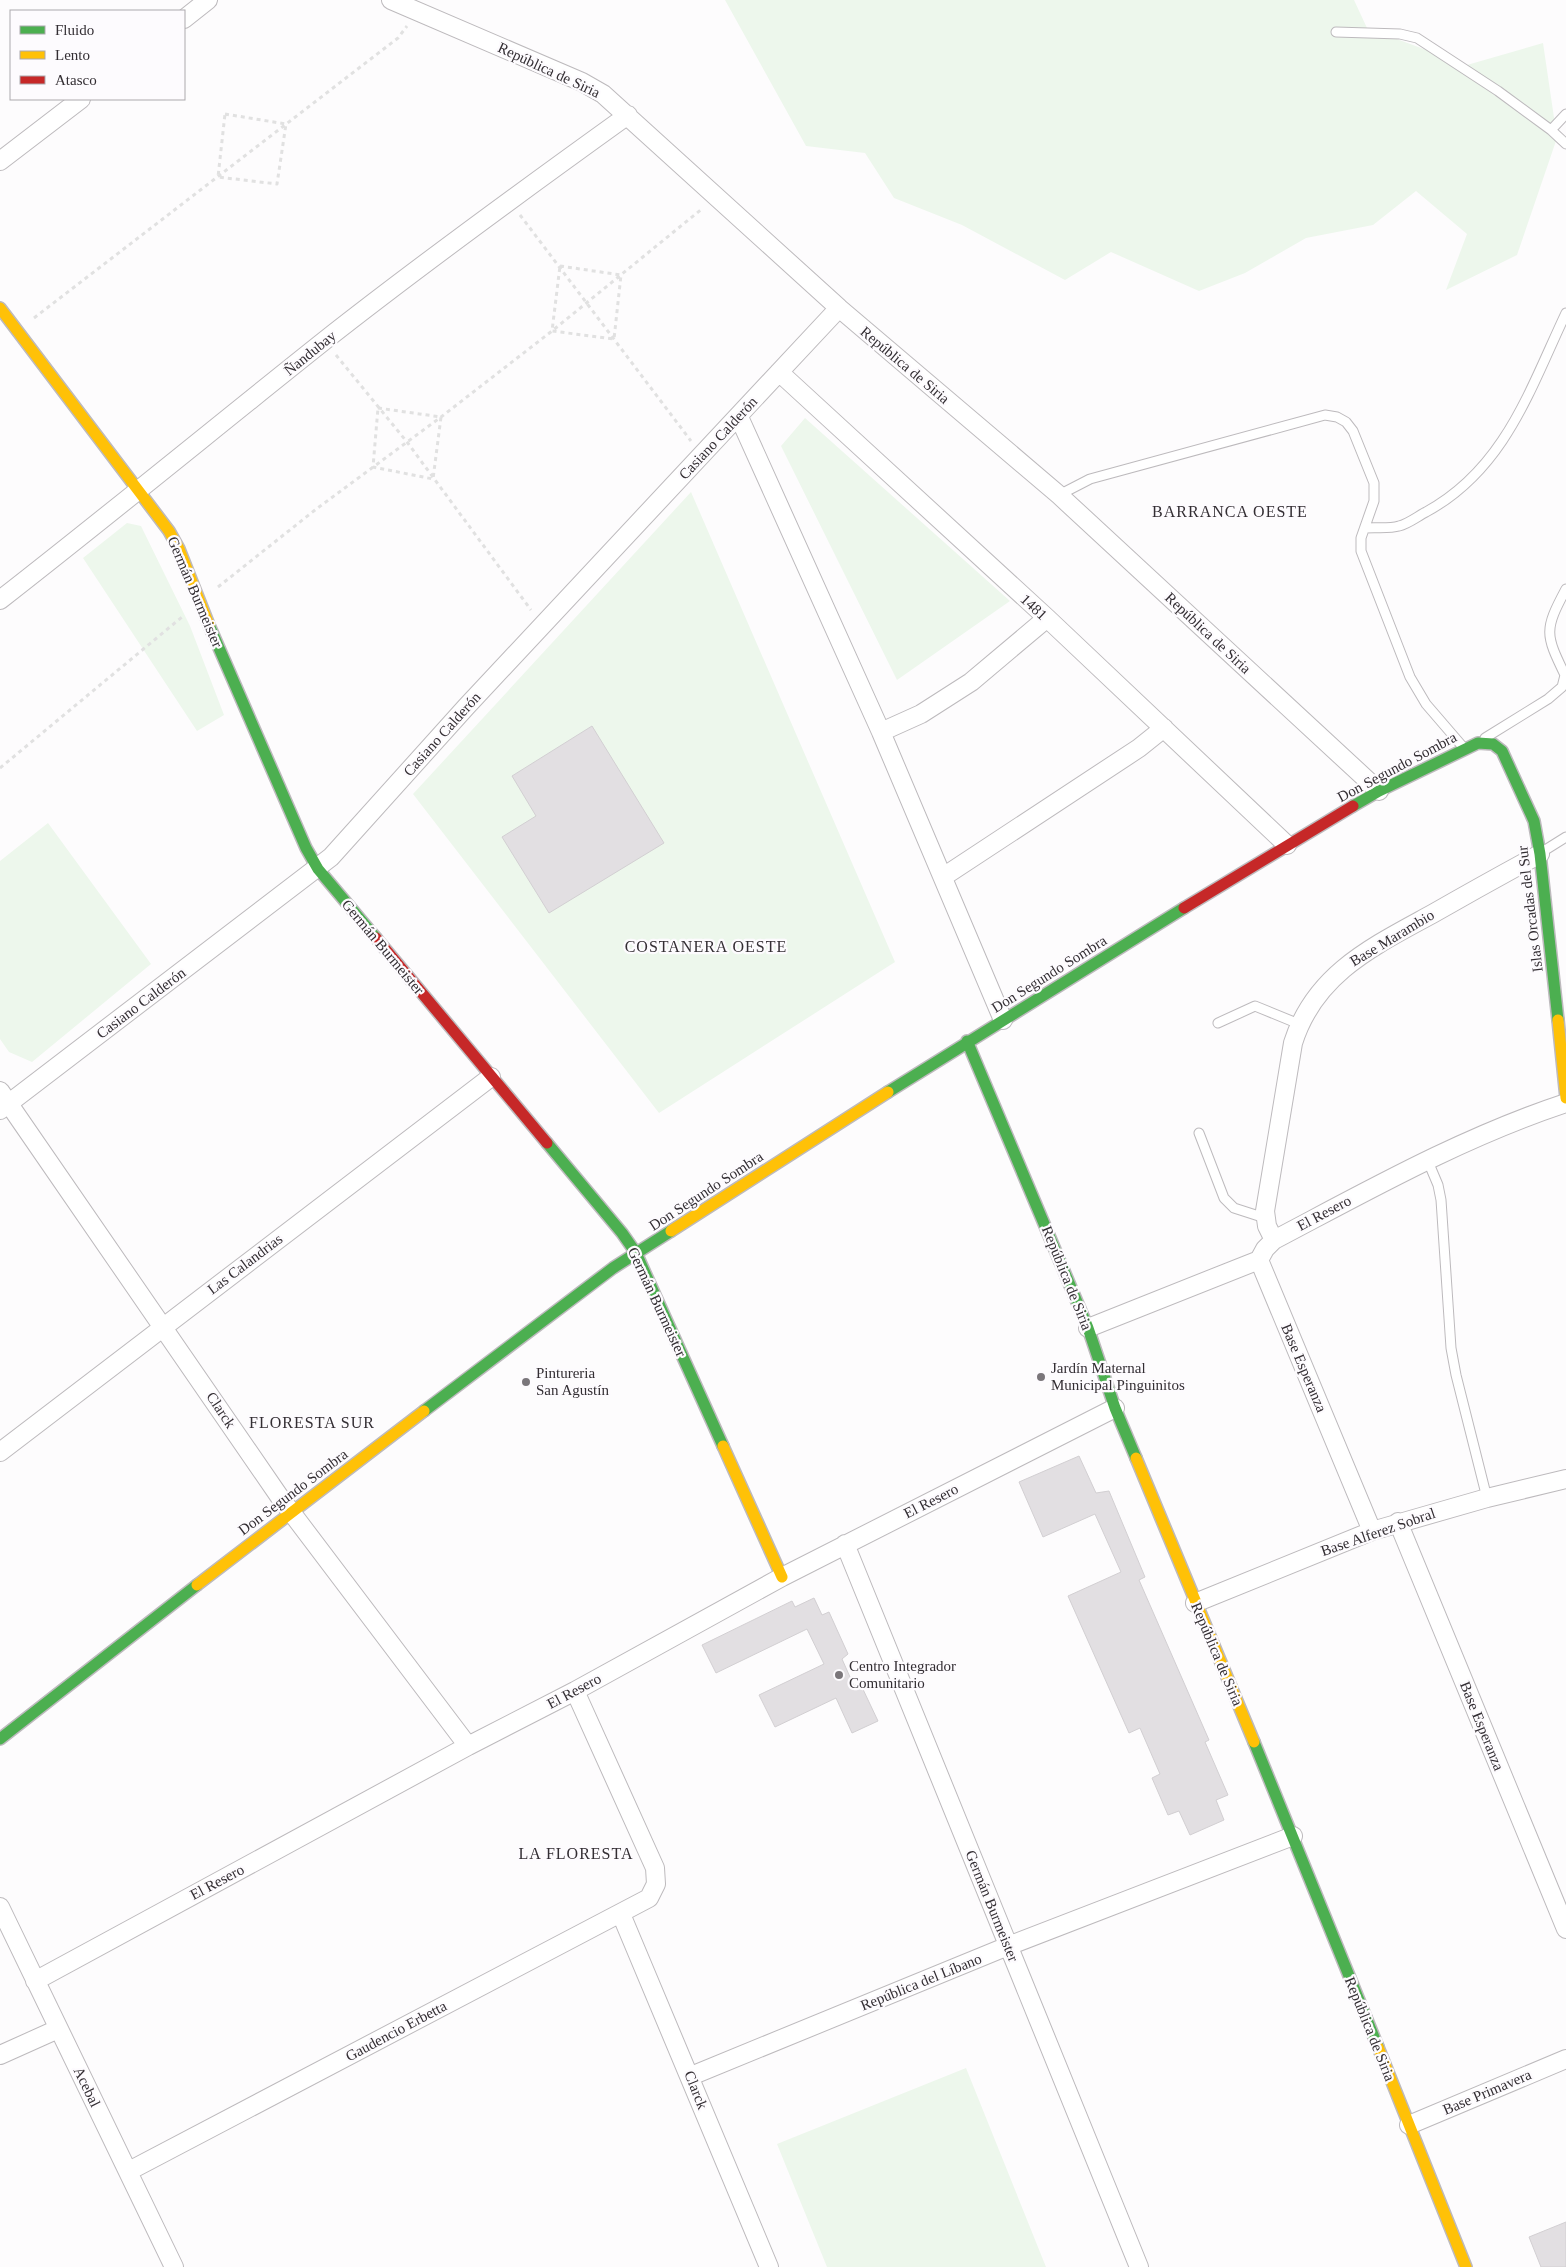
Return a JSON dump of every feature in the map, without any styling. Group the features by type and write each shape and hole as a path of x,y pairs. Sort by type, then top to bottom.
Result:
{"street":[{"path":"185,18 208,0"},
{"name":"República de Siria","path":"391,0 582,82 603,94 838,308 1059,494 1379,791"},
{"path":"0,161 80,100"},
{"name":"Ñandubay","path":"0,600 140,490 325,340 509,200 628,115"},
{"name":"Germán Burmeister","path":"0,308 140,490 179,549 199,602 306,848 318,869 622,1233 636,1254 782,1577"},
{"name":"Casiano Calderón","path":"3,1102 318,869 331,857 466,707 739,417 838,308"},
{"name":"1481","path":"779,372 1047,618 1287,845"},
{"path":"739,417 881,732 1003,1020"},
{"path":"881,732 921,714 964,687 1047,618"},
{"path":"943,877 1139,748 1164,728"},
{"name":"Islas Orcadas del Sur","path":"1478,743 1490,742 1498,746 1505,754 1534,821 1540,854 1566,1098"},
{"name":"Don Segundo Sombra","path":"0,1739 291,1512 613,1268 968,1041 1287,845 1379,791 1464,748 1478,743"},
{"name":"Base Marambio","path":"1265,1218 1293,1043 1299,1024 1319,992 1357,957 1540,854"},
{"name":"República de Siria","path":"968,1041 1088,1328 1115,1408 1293,1836 1466,2267"},
{"name":"Las Calandrias","path":"0,1452 491,1077"},
{"name":"Clarck","path":"3,1102 164,1326 291,1512 468,1746"},
{"name":"El Resero","path":"1259,1260 1265,1249 1274,1240 1427,1159 1531,1115 1566,1103"},
{"path":"1265,1218 1274,1240"},
{"path":"1088,1328 1259,1260"},
{"name":"Base Esperanza","path":"1259,1260 1372,1531"},
{"name":"El Resero","path":"35,1981 468,1746 575,1692 782,1577 1115,1408"},
{"name":"Base Alferez Sobral","path":"1195,1603 1398,1522 1566,1479"},
{"name":"Base Esperanza","path":"1398,1522 1566,1929"},
{"name":"Germán Burmeister","path":"845,1544 1139,2267"},
{"name":"Gaudencio Erbetta","path":"129,2171 649,1898 656,1884 655,1868 575,1692"},
{"name":"República del Líbano","path":"691,2076 1008,1946 1293,1836"},
{"name":"Acebal","path":"0,1907 174,2267"},
{"name":"Clarck","path":"621,1914 691,2076 769,2267"},
{"path":"0,2055 58,2029"},
{"name":"Base Primavera","path":"1409,2125 1566,2059"}],"lane":[{"path":"1336,32 1400,34 1417,38 1498,91 1551,130 1566,144"},
{"path":"1551,130 1566,114"},
{"path":"1365,528 1400,526 1443,503 1472,478 1509,433 1566,313"},
{"path":"1059,494 1090,479 1325,415 1337,416 1346,422 1353,431 1374,483 1374,501 1361,538 1361,551 1410,677 1426,704 1464,748"},
{"path":"1478,743 1548,699 1562,687 1565,676 1551,647 1550,639 1551,617 1566,589"},
{"path":"1540,854 1566,837"},
{"path":"1218,1023 1255,1006 1299,1024"},
{"path":"1199,1132 1224,1198 1234,1208 1265,1218"},
{"path":"1427,1159 1438,1185 1441,1200 1452,1348 1456,1375 1487,1498"}],"path":[{"path":"18,330 398,38 418,12"},
{"path":"218,177 225,114 286,124"},
{"path":"218,177 277,184 286,124"},
{"path":"0,768 199,602 315,510 408,442 552,331 717,196"},
{"path":"509,200 691,442 685,449"},
{"path":"560,266 621,275"},
{"path":"552,331 560,266"},
{"path":"614,339 621,275"},
{"path":"552,331 614,339"},
{"path":"325,340 378,408 408,442 433,479 534,615"},
{"path":"378,408 441,417"},
{"path":"374,467 378,408"},
{"path":"433,479 441,417"},
{"path":"374,467 433,479"}],"shaded area":[{"path":"725,0 1354,0 1367,28 1467,65 1543,43 1557,138 1517,255 1446,290 1467,234 1416,191 1373,225 1306,238 1245,273 1199,291 1111,252 1065,280 962,225 894,198 865,153 806,146"},
{"path":"805,418 1010,601 897,680 781,446"},
{"path":"691,492 895,962 659,1113 413,794"},
{"path":"127,523 141,526 190,626 224,715 197,731 83,558"},
{"path":"48,823 151,964 32,1062 9,1052 0,1039 0,861"},
{"path":"966,2068 1046,2267 827,2267 777,2144"}],"building":[{"path":"592,726 664,843 549,913 502,837 536,816 512,776"},
{"path":"1079,1456 1096,1493 1109,1491 1145,1577 1139,1580 1209,1740 1205,1742 1228,1795 1216,1800 1224,1820 1190,1835 1179,1811 1168,1815 1152,1778 1160,1774 1140,1728 1129,1733 1068,1596 1121,1572 1095,1514 1043,1537 1019,1482"},
{"path":"814,1598 822,1615 829,1612 848,1654 842,1659 854,1686 860,1683 878,1721 852,1733 836,1698 775,1727 759,1695 824,1664 807,1629 716,1673 702,1645 792,1601 795,1607"},
{"path":"1566,2222 1566,2267 1541,2267 1529,2237"}],"traffic: fast":[{"path":"209,625 306,848 318,869 376,938"},
{"path":"1353,806 1379,791 1478,743 1493,744 1502,751 1534,821 1540,854 1558,1020"},
{"path":"888,1092 1184,908"},
{"path":"967,1041 1088,1328 1115,1408 1136,1458"},
{"path":"547,1143 622,1233 636,1253 723,1446"},
{"path":"424,1411 613,1268 671,1231"},
{"path":"0,1739 197,1585"},
{"path":"1254,1742 1378,2047"}],"traffic: slow":[{"path":"0,308 169,531 179,549 209,625"},
{"path":"1558,1020 1566,1098"},
{"path":"671,1231 888,1092"},
{"path":"197,1585 424,1411"},
{"path":"723,1446 782,1577"},
{"path":"1136,1458 1254,1742"},
{"path":"1378,2047 1466,2267"}],"traffic: jam":[{"path":"1184,908 1353,806"},
{"path":"376,938 547,1143"}],"place":[{"name":"Jardín Maternal Municipal Pinguinitos","path":"1041,1377"},
{"name":"Pintureria San Agustín","path":"526,1382"},
{"name":"Centro Integrador Comunitario","path":"839,1675"}],"district":[{"name":"BARRANCA OESTE","path":"1230,511"},
{"name":"COSTANERA OESTE","path":"706,946"},
{"name":"FLORESTA SUR","path":"312,1422"},
{"name":"LA FLORESTA","path":"576,1853"}]}
